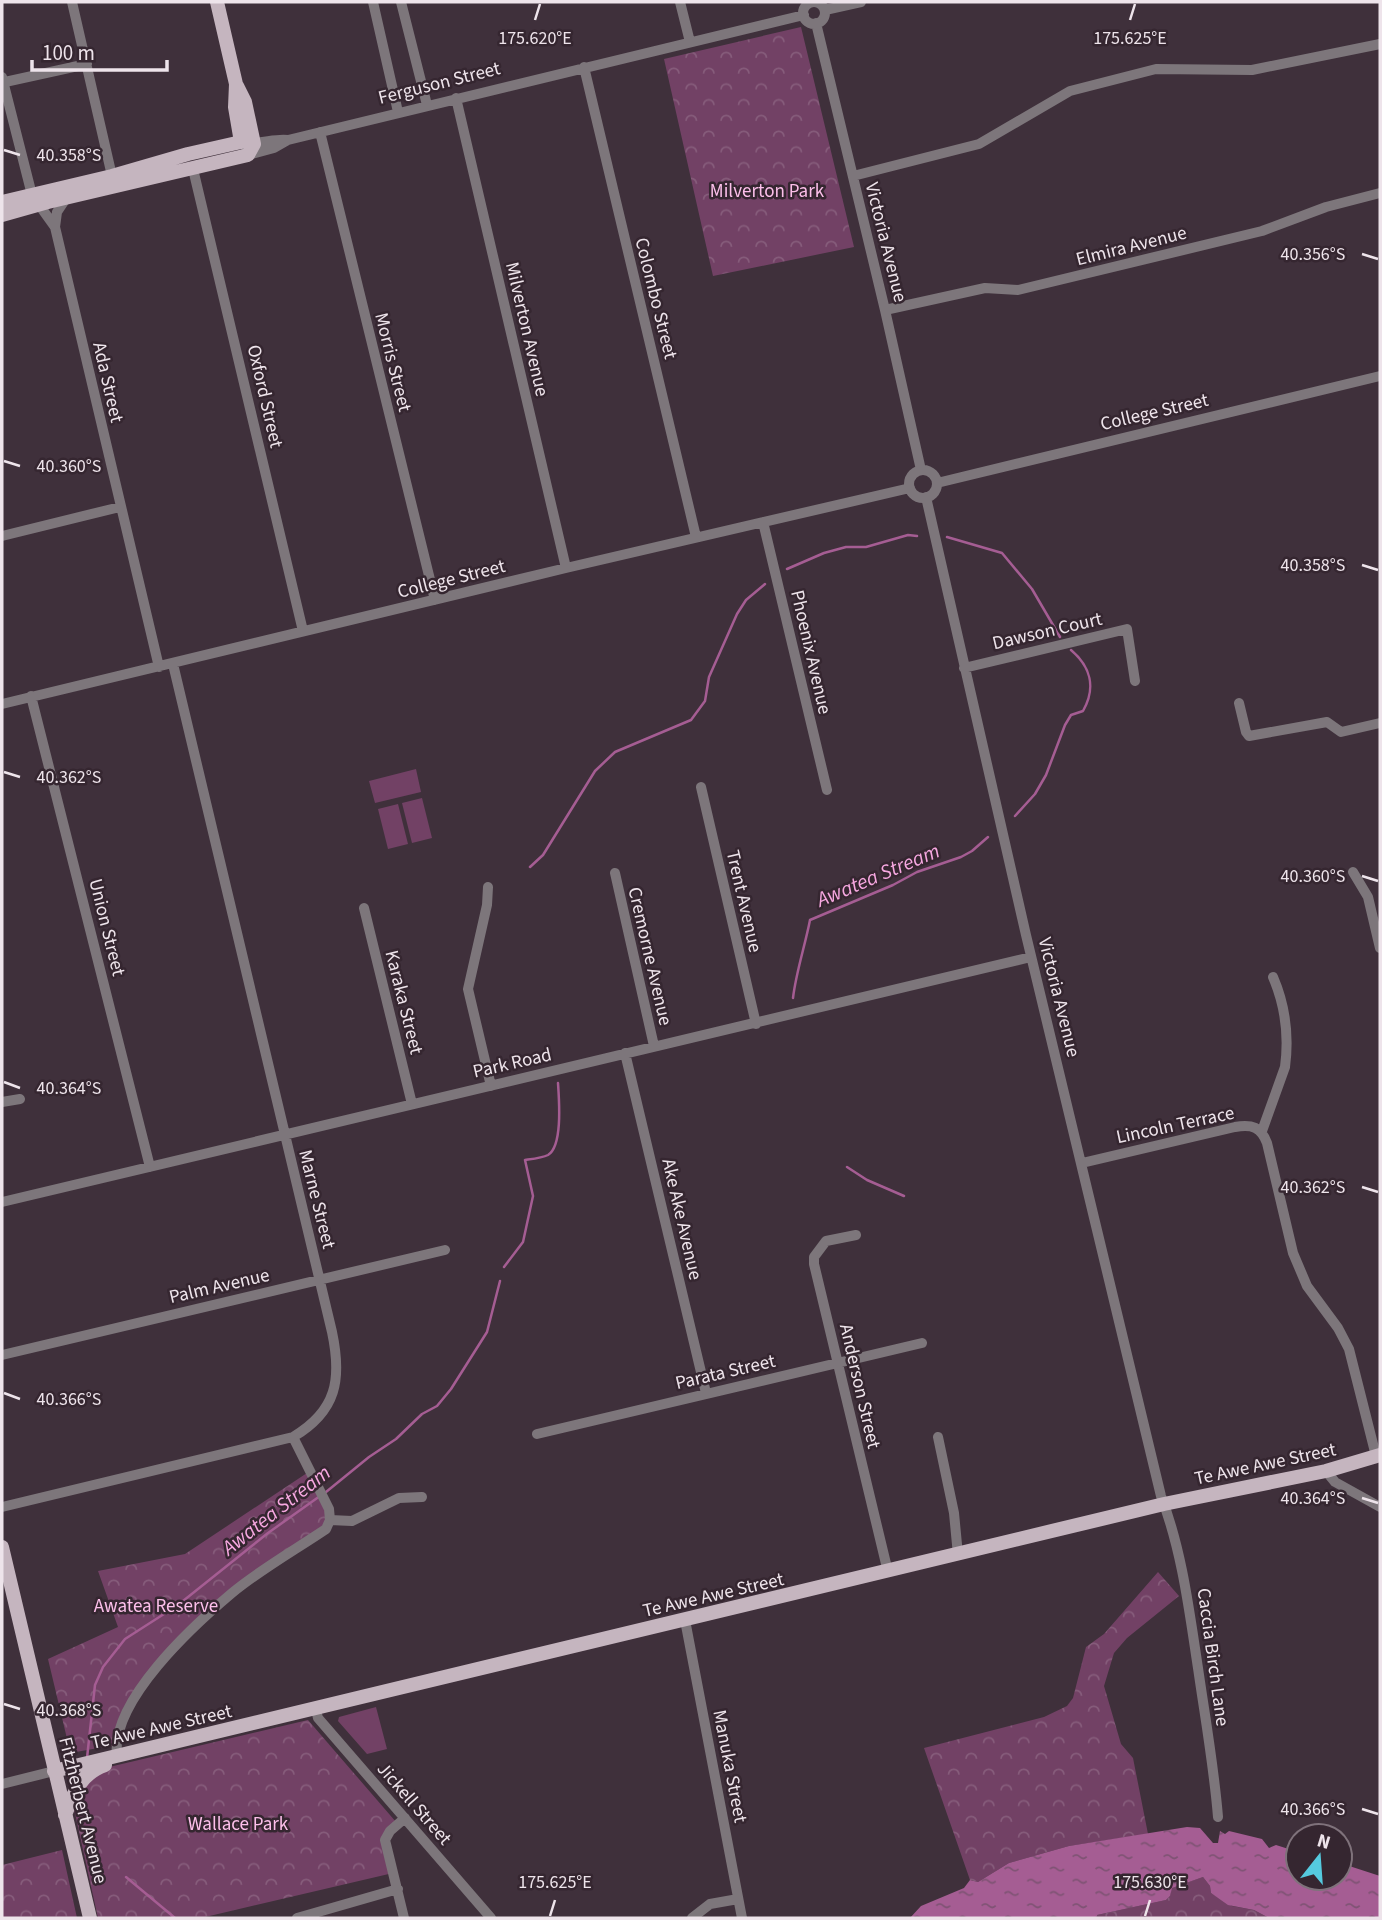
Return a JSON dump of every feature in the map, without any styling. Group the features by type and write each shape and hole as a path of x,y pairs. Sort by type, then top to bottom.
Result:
{"main road":[{"path":"217,2 236,84 245,102 248,147"},
{"name":"Ferguson Street","path":"2,215 36,199 188,154 248,147"},
{"name":"Ferguson Street","path":"2,202 67,197 193,169 248,147"},
{"name":"Te Awe Awe Street","path":"54,1771 1164,1504 1326,1471 1378,1456"},
{"name":"Fitzherbert Avenue","path":"2,1547 90,1918"},
{"path":"65,1816 75,1790 89,1774 100,1766 135,1757 159,1746"}],"street":[{"path":"72,2 112,176"},
{"path":"373,2 398,112"},
{"path":"401,2 427,105"},
{"path":"680,2 690,42"},
{"path":"811,2 821,4 825,10 824,18 816,23 808,22 804,15 805,7 811,2"},
{"path":"825,10 860,2"},
{"name":"Ferguson Street","path":"248,147 274,148 288,139 804,15"},
{"name":"Victoria Avenue","path":"816,23 886,310 921,470"},
{"path":"853,176 979,144 1070,91 1156,69 1252,70 1380,44"},
{"path":"36,199 3,79 87,64"},
{"name":"Colombo Street","path":"584,67 696,537"},
{"name":"Milverton Avenue","path":"456,98 566,568"},
{"name":"Morris Street","path":"320,132 435,600"},
{"name":"Oxford Street","path":"193,169 303,631"},
{"name":"Elmira Avenue","path":"886,310 985,288 1018,290 1262,231 1326,207 1380,193"},
{"path":"55,227 57,212 67,197"},
{"name":"Ada Street","path":"36,199 55,227 159,667"},
{"name":"College Street","path":"937,483 1380,376"},
{"path":"921,470 930,472 937,483 934,492 926,498 917,497 910,488 911,478 921,470"},
{"name":"College Street","path":"2,704 910,488"},
{"name":"Victoria Avenue","path":"926,498 1031,957 1164,1504"},
{"path":"2,536 120,507"},
{"name":"Phoenix Avenue","path":"763,522 827,790"},
{"name":"Dawson Court","path":"964,668 1127,629 1135,681"},
{"name":"Marne Street","path":"2,1507 293,1437 321,1415 331,1398 337,1379 337,1355 320,1279 173,664"},
{"name":"Union Street","path":"31,696 150,1167"},
{"path":"1239,703 1249,736 1327,722 1341,732 1380,723"},
{"name":"Trent Avenue","path":"701,787 756,1024"},
{"path":"1353,872 1368,897 1380,948"},
{"name":"Cremorne Avenue","path":"615,873 654,1046"},
{"path":"488,887 487,905 468,989 491,1086"},
{"name":"Karaka Street","path":"364,908 412,1104"},
{"name":"Park Road","path":"2,1202 1031,957"},
{"path":"1262,1131 1285,1067 1286,1056 1286,1024 1273,977"},
{"name":"Ake Ake Avenue","path":"625,1053 706,1393"},
{"path":"2,1102 20,1099"},
{"name":"Lincoln Terrace","path":"1082,1163 1235,1127 1254,1127 1262,1131 1293,1253 1307,1286 1338,1328 1349,1349 1378,1456"},
{"name":"Anderson Street","path":"856,1235 826,1241 814,1257 888,1572"},
{"name":"Palm Avenue","path":"2,1355 445,1250"},
{"name":"Parata Street","path":"537,1434 922,1343"},
{"path":"117,1756 122,1725 136,1694 161,1661 233,1592 326,1529 330,1521 329,1508 293,1437"},
{"path":"938,1437 954,1513 958,1555"},
{"path":"1326,1471 1335,1482 1380,1507"},
{"path":"330,1521 352,1521 400,1499 422,1497"},
{"name":"Caccia Birch Lane","path":"1164,1504 1184,1574 1215,1780 1218,1817"},
{"name":"Manuka Street","path":"685,1620 742,1918"},
{"name":"Jickell Street","path":"316,1710 318,1718 491,1918"},
{"path":"2,1784 54,1771"},
{"path":"404,1918 385,1840 390,1831 405,1818"},
{"path":"297,1918 398,1889"},
{"path":"692,1918 710,1904 738,1899"}],"green space":[{"name":"Milverton Park","path":"801,27 854,247 713,276 664,59"},
{"path":"416,769 421,792 375,803 369,781"},
{"path":"422,798 432,838 412,843 402,803"},
{"path":"398,804 408,844 388,849 378,809"},
{"name":"Awatea Reserve","path":"310,1471 330,1520 233,1592 136,1694 115,1745 76,1752 69,1747 48,1659 118,1627 98,1571 185,1554"},
{"path":"1158,1572 1179,1596 1127,1638 1114,1653 1104,1686 1121,1744 1133,1758 1148,1834 1069,1846 1009,1863 978,1882 970,1880 924,1748 1044,1717 1067,1706 1073,1698 1086,1647 1104,1634"},
{"path":"376,1707 387,1749 367,1754 338,1721 339,1717"},
{"name":"Wallace Park","path":"308,1720 396,1822 386,1836 393,1873 201,1918 98,1918 67,1777"},
{"path":"62,1850 77,1918 2,1918 2,1865"},
{"path":"1203,1877 1210,1886 1211,1893 1232,1906 1254,1910 1269,1918 1098,1918 1097,1915 1166,1900 1170,1896 1171,1888"}],"water":[{"path":"1187,1827 1200,1828 1213,1843 1218,1843 1220,1831 1225,1834 1229,1831 1262,1839 1269,1848 1276,1845 1284,1848 1284,1892 1354,1892 1354,1868 1380,1876 1380,1918 1269,1918 1254,1910 1228,1905 1211,1893 1210,1886 1203,1877 1172,1888 1166,1900 1097,1915 1098,1918 910,1918 921,1906 964,1888 970,1880 978,1882 1009,1863 1069,1846"}],"waterway":[{"name":"Awatea Stream","path":"787,569 846,547 866,547 908,535 917,536"},
{"name":"Awatea Stream","path":"947,537 1002,553 1032,589 1060,637"},
{"name":"Awatea Stream","path":"530,867 543,855 595,771 615,752 691,720 705,701 709,677 737,614 746,600 765,584"},
{"path":"1015,816 1035,794 1046,775 1071,715 1083,711 1087,702 1090,686 1087,671 1071,650"},
{"name":"Awatea Stream","path":"793,998 810,920 917,872 961,857 988,837"},
{"name":"Awatea Stream","path":"504,1267 523,1242 533,1196 525,1160 548,1155 556,1142 559,1122 558,1083"},
{"path":"847,1167 867,1180 904,1196"},
{"name":"Awatea Stream","path":"326,1492 396,1439 422,1414 437,1406 487,1332 500,1281"},
{"name":"Awatea Stream","path":"87,1758 95,1685 103,1667 125,1639 178,1605 268,1533 320,1496"},
{"name":"Awatea Stream","path":"126,1877 175,1918"}]}
